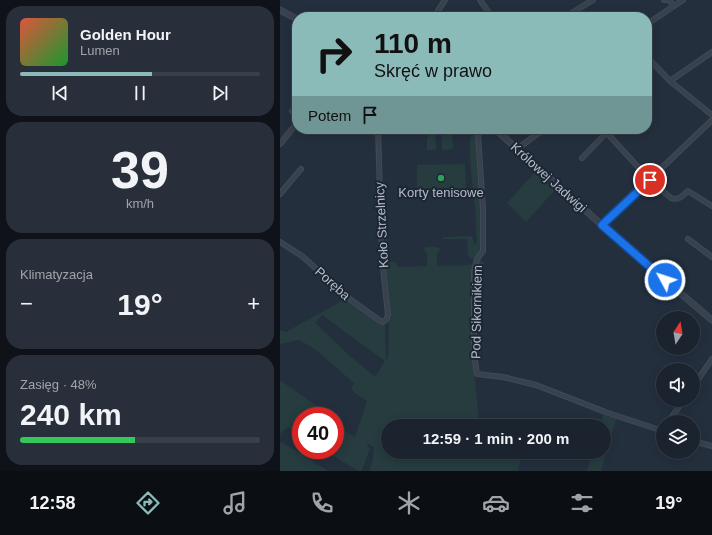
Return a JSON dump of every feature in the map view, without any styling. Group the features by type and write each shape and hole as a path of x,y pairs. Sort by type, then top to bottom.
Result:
{"street":[{"path":"437,12 445,0"},
{"path":"480,0 488,12"},
{"path":"573,12 593,0"},
{"path":"664,0 669,0 674,6"},
{"path":"652,21 682,0"},
{"path":"280,10 292,16"},
{"path":"670,81 712,52"},
{"path":"652,63 670,81 712,115"},
{"path":"602,225 712,120"},
{"path":"280,144 292,129"},
{"name":"Koło Strzelnicy","path":"378,134 382,259 388,315 386,320"},
{"name":"Pod Sikornikiem","path":"479,134 483,251 477,259 474,272 474,354 477,374 503,377 536,385 608,413 656,429"},
{"name":"Królowej Jadwigi","path":"500,134 602,225 712,320"},
{"path":"517,149 537,134"},
{"path":"582,158 605,134"},
{"path":"611,134 650,180 673,199 679,198 688,191 712,206"},
{"path":"280,194 300,169"},
{"path":"688,239 712,257"},
{"name":"Poręba","path":"280,242 302,256 351,300 379,320 383,322 386,320"},
{"path":"700,376 712,359"},
{"path":"700,443 712,446"}],"green space":[{"path":"429,134 435,134 436,150 427,150 427,137 429,137"},
{"path":"442,134 452,134 453,149 442,150"},
{"path":"477,134 482,250 475,259 468,256 467,239 443,239 443,237 472,236 474,243 477,244 475,206 470,166 471,135"},
{"name":"Korty tenisowe","path":"465,164 466,192 417,193 417,165"},
{"path":"535,172 555,190 526,222 507,203"},
{"path":"381,201 386,202 388,256 385,256 382,252"},
{"path":"426,247 437,247 440,249 440,251 437,251 437,266 467,265 478,263 481,260 484,263 477,364 474,368 479,419 381,419 381,459 521,459 518,471 369,471 373,460 374,447 368,444 367,447 370,448 362,471 358,471 339,459 344,459 344,431 355,437 367,401 351,390 354,383 315,349 299,340 280,344 280,330 286,332 347,298 385,326 386,360 388,358 389,319 383,266 385,262 394,262 399,267 427,266 427,251 423,251","holes":["322,315 385,361 375,377 315,323"]},
{"path":"280,380 318,407 292,407 292,429 288,427 280,434"},
{"path":"603,415 616,419 611,436 611,419 602,419"},
{"path":"282,442 292,448 292,459 309,459 328,471 280,471 280,443"},
{"path":"591,459 604,459 601,471 587,471"}],"place":[{"name":"Korty tenisowe","path":"441,178"}],"route":[{"path":"650,180 602,225 665,280"}]}
